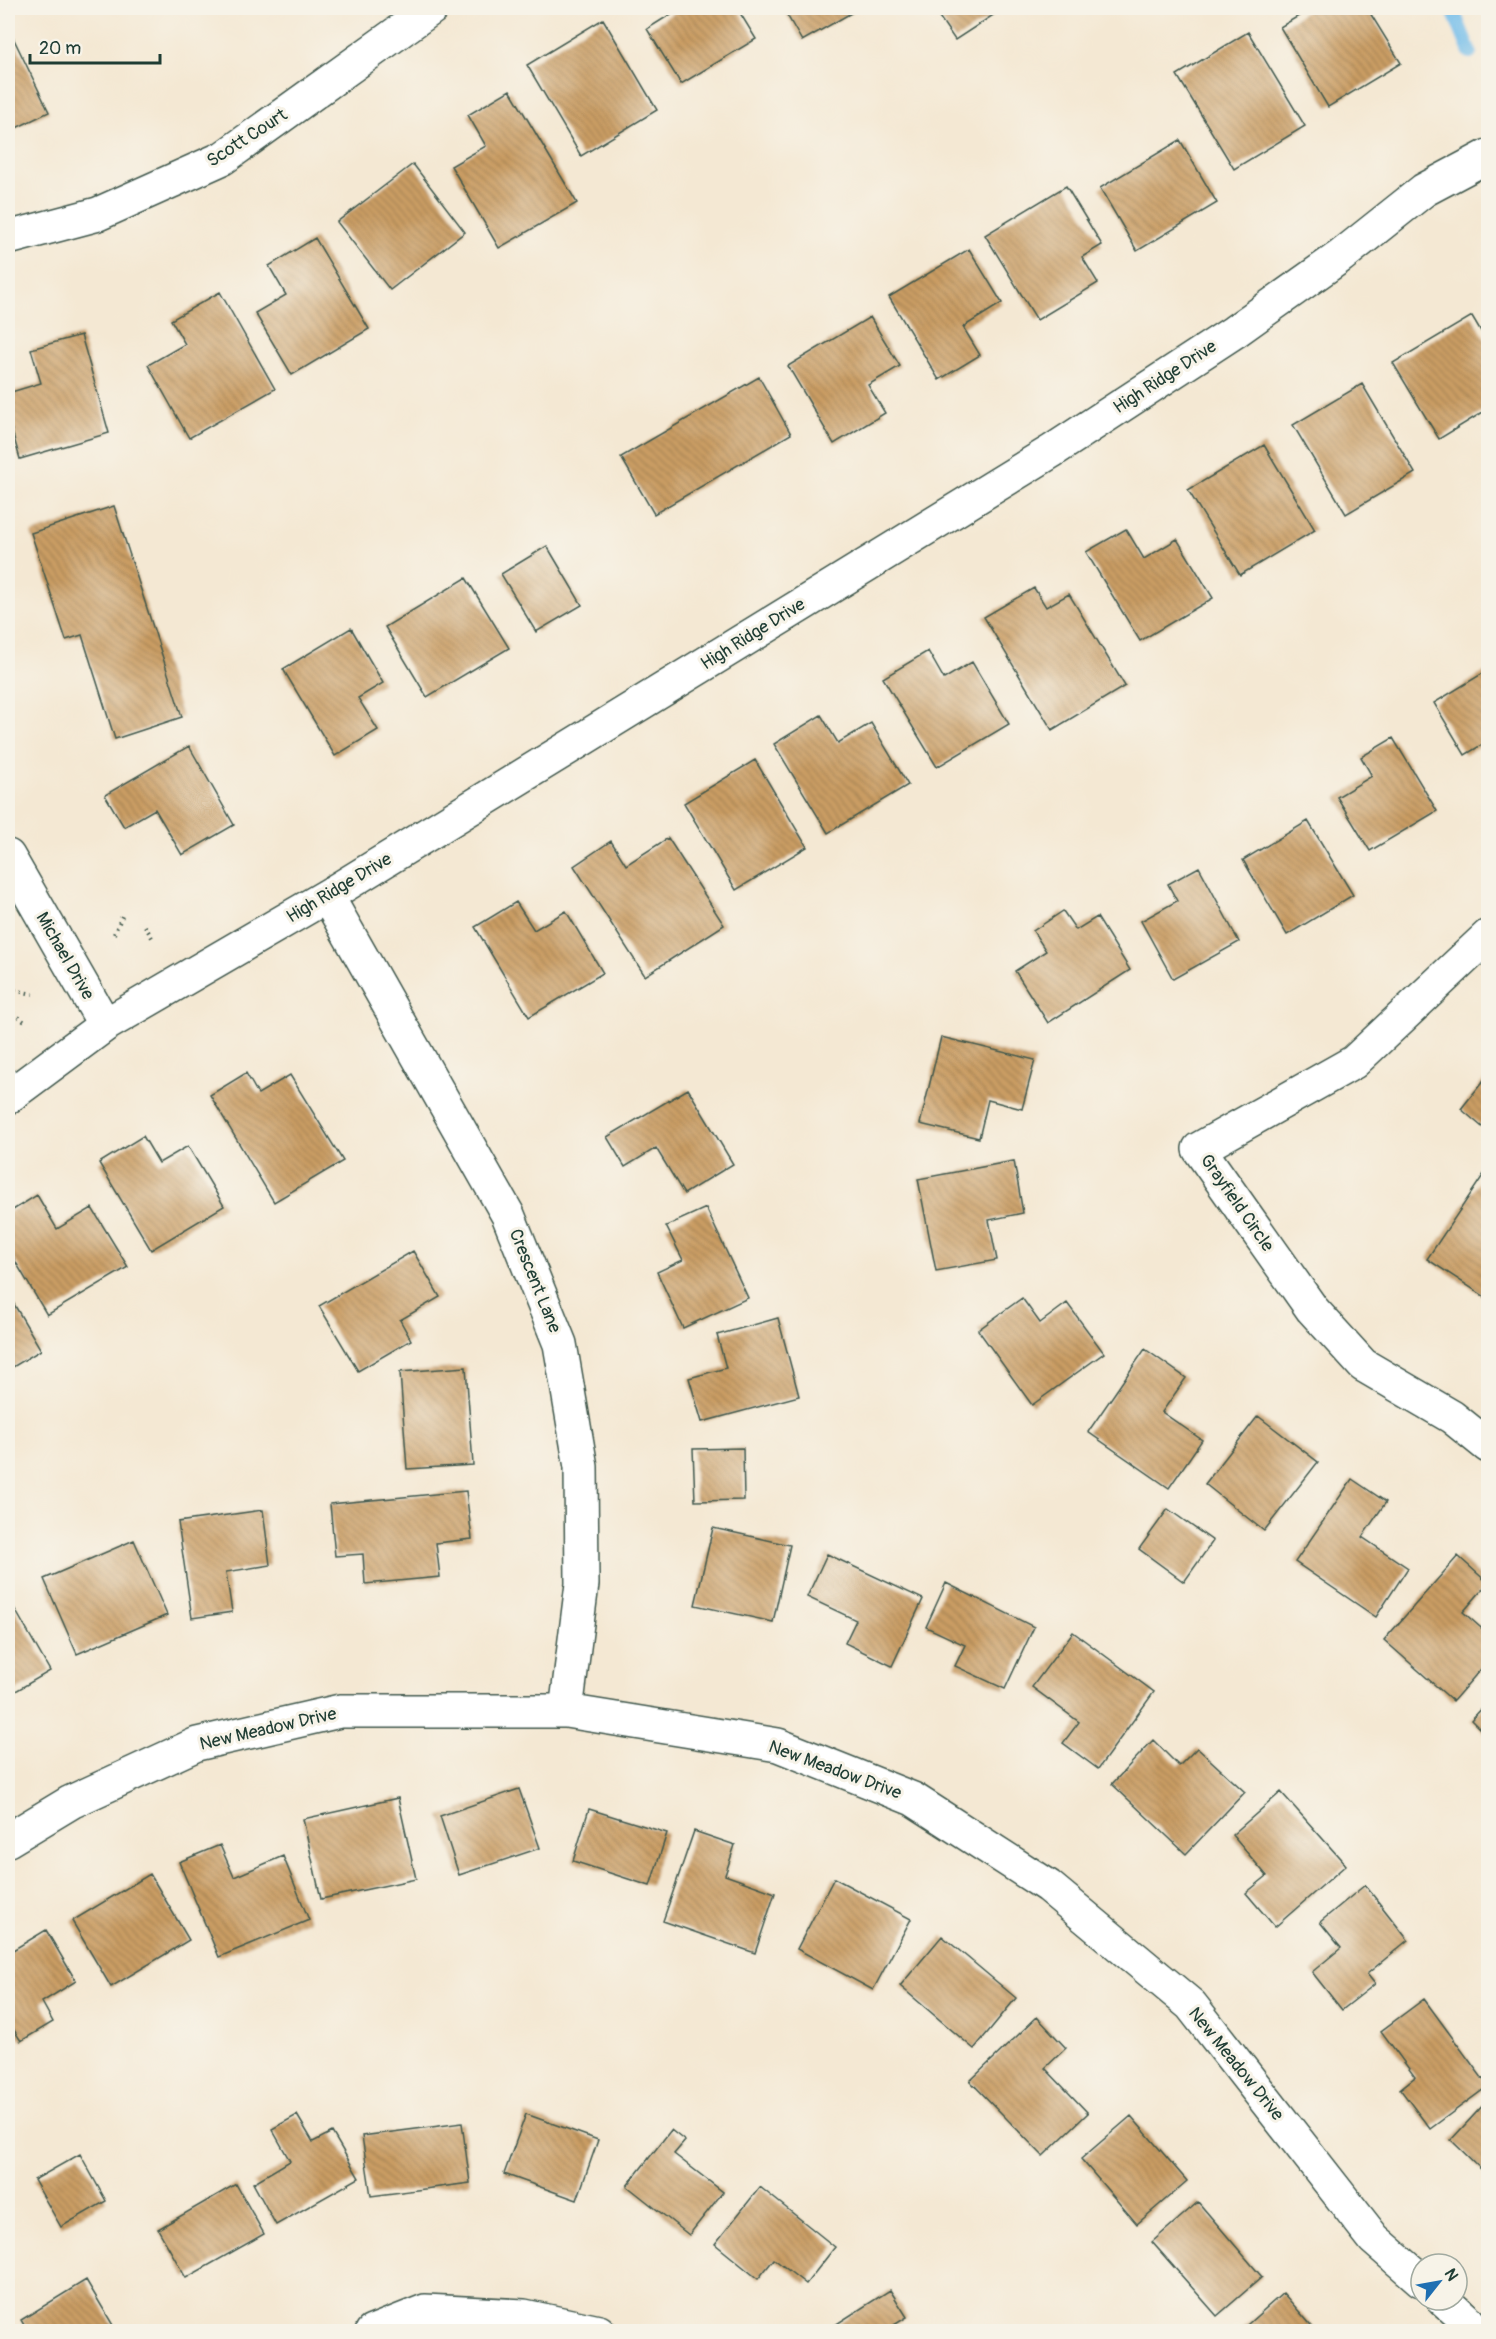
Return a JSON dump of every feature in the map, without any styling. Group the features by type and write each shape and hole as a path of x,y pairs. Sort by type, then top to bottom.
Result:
{"street":[{"name":"Scott Court","path":"8,238 98,214 223,158 432,8"},
{"name":"High Ridge Drive","path":"8,1097 105,1026 327,896 1052,451 1234,332 1341,256 1424,190 1488,156"},
{"name":"Michael Drive","path":"8,856 105,1026"},
{"name":"Crescent Lane","path":"327,896 508,1215 560,1344 581,1467 582,1584 566,1711"},
{"name":"Grayfield Circle","path":"1488,936 1354,1062 1199,1149 1312,1309 1363,1365 1452,1417 1488,1446"},
{"name":"New Meadow Drive","path":"8,1840 71,1802 197,1743 340,1711 566,1711 778,1745 914,1799 1048,1886 1191,2005 1374,2239 1409,2270"},
{"path":"372,2331 425,2311 524,2316 599,2331"},
{"path":"1458,2312 1480,2331"}],"path":[{"path":"114,934 123,914"},
{"path":"145,926 154,941"},
{"path":"9,988 33,994"},
{"path":"8,1010 25,1022"}],"building":[{"path":"674,8 737,8 756,39 681,84 647,29 676,11"},
{"path":"783,8 860,8 802,41"},
{"path":"933,8 1004,8 955,40"},
{"path":"1312,8 1367,8 1401,63 1328,107 1280,27"},
{"path":"603,19 657,110 581,156 527,65"},
{"path":"8,27 49,112 8,132"},
{"path":"1248,32 1305,126 1234,169 1177,75"},
{"path":"510,90 577,203 499,248 451,166 486,146 468,115"},
{"path":"1180,140 1217,203 1137,251 1100,188"},
{"path":"413,164 465,232 390,290 337,222"},
{"path":"1066,186 1102,245 1082,257 1098,283 1037,320 985,235"},
{"path":"315,238 369,329 292,375 255,313 286,295 269,266"},
{"path":"969,249 1002,303 963,327 980,355 939,380 889,297"},
{"path":"220,292 275,389 189,438 148,365 185,344 171,320"},
{"path":"1472,316 1488,343 1488,409 1439,439 1393,363"},
{"path":"870,317 900,366 868,385 885,413 834,444 788,366"},
{"path":"81,335 109,433 20,459 8,417 8,393 41,383 31,349"},
{"path":"759,377 791,434 654,514 621,457"},
{"path":"1362,384 1415,473 1346,514 1293,425"},
{"path":"1264,445 1315,530 1240,575 1188,490"},
{"path":"114,506 182,717 115,739 82,635 66,640 31,533"},
{"path":"1126,529 1144,559 1177,539 1213,598 1140,641 1086,552"},
{"path":"547,546 582,605 536,632 501,574"},
{"path":"466,578 509,648 427,697 385,627"},
{"path":"1034,588 1046,607 1069,594 1125,686 1052,730 984,617"},
{"path":"351,628 383,683 358,698 378,730 335,756 283,669"},
{"path":"928,651 944,679 972,662 1009,724 937,767 883,678"},
{"path":"1488,670 1488,741 1465,755 1434,703"},
{"path":"821,715 838,743 871,723 908,785 828,833 774,744"},
{"path":"1393,738 1437,811 1370,851 1337,797 1372,776 1361,757"},
{"path":"189,746 234,825 182,855 155,809 124,827 105,795"},
{"path":"755,760 807,847 736,890 684,803"},
{"path":"1308,821 1353,895 1287,935 1243,860"},
{"path":"668,838 724,925 645,976 574,866 611,841 626,865"},
{"path":"1199,867 1239,942 1173,979 1141,921 1177,901 1168,884"},
{"path":"516,902 534,930 566,911 603,973 529,1017 475,927"},
{"path":"1063,911 1076,930 1097,917 1130,970 1048,1023 1015,971 1046,951 1033,931"},
{"path":"941,1037 1035,1060 1022,1109 988,1100 979,1138 920,1124"},
{"path":"246,1073 258,1094 290,1075 343,1161 274,1202 210,1095"},
{"path":"1488,1075 1488,1132 1461,1109"},
{"path":"688,1089 733,1164 684,1194 656,1148 625,1167 607,1137"},
{"path":"143,1136 159,1163 188,1146 224,1206 151,1250 99,1163"},
{"path":"1014,1161 1023,1213 989,1220 997,1260 936,1271 918,1179"},
{"path":"1484,1174 1488,1177 1488,1292 1485,1297 1427,1259"},
{"path":"37,1195 57,1229 92,1208 128,1267 47,1315 8,1249 8,1213"},
{"path":"706,1208 748,1298 683,1328 657,1272 683,1260 666,1226"},
{"path":"413,1251 440,1297 400,1320 411,1340 358,1371 319,1306"},
{"path":"8,1294 41,1350 8,1370"},
{"path":"1022,1298 1040,1323 1067,1303 1104,1353 1032,1405 978,1330"},
{"path":"778,1318 799,1396 702,1422 689,1378 726,1368 717,1335"},
{"path":"1145,1349 1186,1378 1162,1412 1202,1440 1169,1488 1088,1432"},
{"path":"466,1367 473,1465 407,1469 400,1372"},
{"path":"1258,1416 1318,1462 1264,1531 1205,1484"},
{"path":"743,1448 744,1500 695,1501 693,1449"},
{"path":"1352,1479 1386,1502 1362,1537 1408,1568 1376,1617 1295,1562"},
{"path":"466,1491 472,1539 436,1543 440,1577 365,1584 363,1554 335,1556 330,1504"},
{"path":"1168,1509 1213,1541 1184,1582 1139,1549"},
{"path":"263,1510 270,1565 226,1572 232,1612 192,1618 178,1522"},
{"path":"713,1528 790,1545 773,1622 695,1605"},
{"path":"134,1540 167,1615 77,1654 44,1579"},
{"path":"827,1554 923,1599 892,1666 845,1643 856,1620 807,1597"},
{"path":"1458,1556 1488,1583 1463,1612 1488,1634 1488,1661 1453,1701 1384,1640"},
{"path":"946,1583 1034,1627 1005,1689 955,1666 965,1645 926,1627"},
{"path":"8,1597 50,1671 9,1695 8,1693"},
{"path":"1073,1632 1154,1692 1098,1769 1063,1743 1079,1722 1032,1687"},
{"path":"1488,1702 1488,1737 1471,1720"},
{"path":"1153,1740 1179,1766 1197,1748 1245,1792 1186,1854 1112,1784"},
{"path":"519,1789 540,1848 459,1875 440,1816"},
{"path":"1281,1792 1346,1865 1275,1927 1246,1893 1267,1876 1232,1835"},
{"path":"398,1798 416,1879 321,1899 303,1819"},
{"path":"589,1809 667,1833 650,1886 573,1861"},
{"path":"694,1831 735,1845 725,1875 775,1893 755,1953 663,1921"},
{"path":"220,1845 234,1877 283,1856 309,1920 219,1957 179,1862"},
{"path":"150,1874 189,1940 111,1987 72,1921"},
{"path":"834,1878 911,1919 873,1990 797,1949"},
{"path":"1365,1885 1408,1940 1367,1974 1375,1984 1342,2010 1312,1972 1341,1948 1320,1922"},
{"path":"46,1930 76,1981 42,2002 53,2022 21,2041 8,2021 8,1953"},
{"path":"942,1936 1016,1998 974,2049 900,1986"},
{"path":"1424,1999 1488,2086 1430,2129 1400,2089 1415,2077 1381,2031"},
{"path":"1037,2017 1066,2048 1045,2068 1088,2113 1043,2156 970,2081"},
{"path":"1488,2100 1488,2176 1451,2140"},
{"path":"526,2114 598,2140 577,2200 504,2174"},
{"path":"297,2115 313,2142 332,2132 359,2178 276,2225 253,2183 290,2161 272,2129"},
{"path":"1131,2116 1187,2181 1137,2224 1081,2159"},
{"path":"462,2123 470,2183 371,2196 362,2136"},
{"path":"671,2130 685,2141 674,2154 723,2192 689,2235 627,2186"},
{"path":"80,2154 106,2201 61,2227 34,2180"},
{"path":"236,2184 264,2234 186,2278 158,2229"},
{"path":"760,2187 835,2247 806,2284 774,2259 758,2279 715,2244"},
{"path":"1198,2202 1262,2277 1217,2316 1152,2242"},
{"path":"86,2280 117,2332 28,2332 21,2320"},
{"path":"890,2290 907,2317 883,2332 824,2332"},
{"path":"1283,2293 1317,2332 1239,2332"}],"waterway":[{"path":"1452,8 1470,52"}]}
